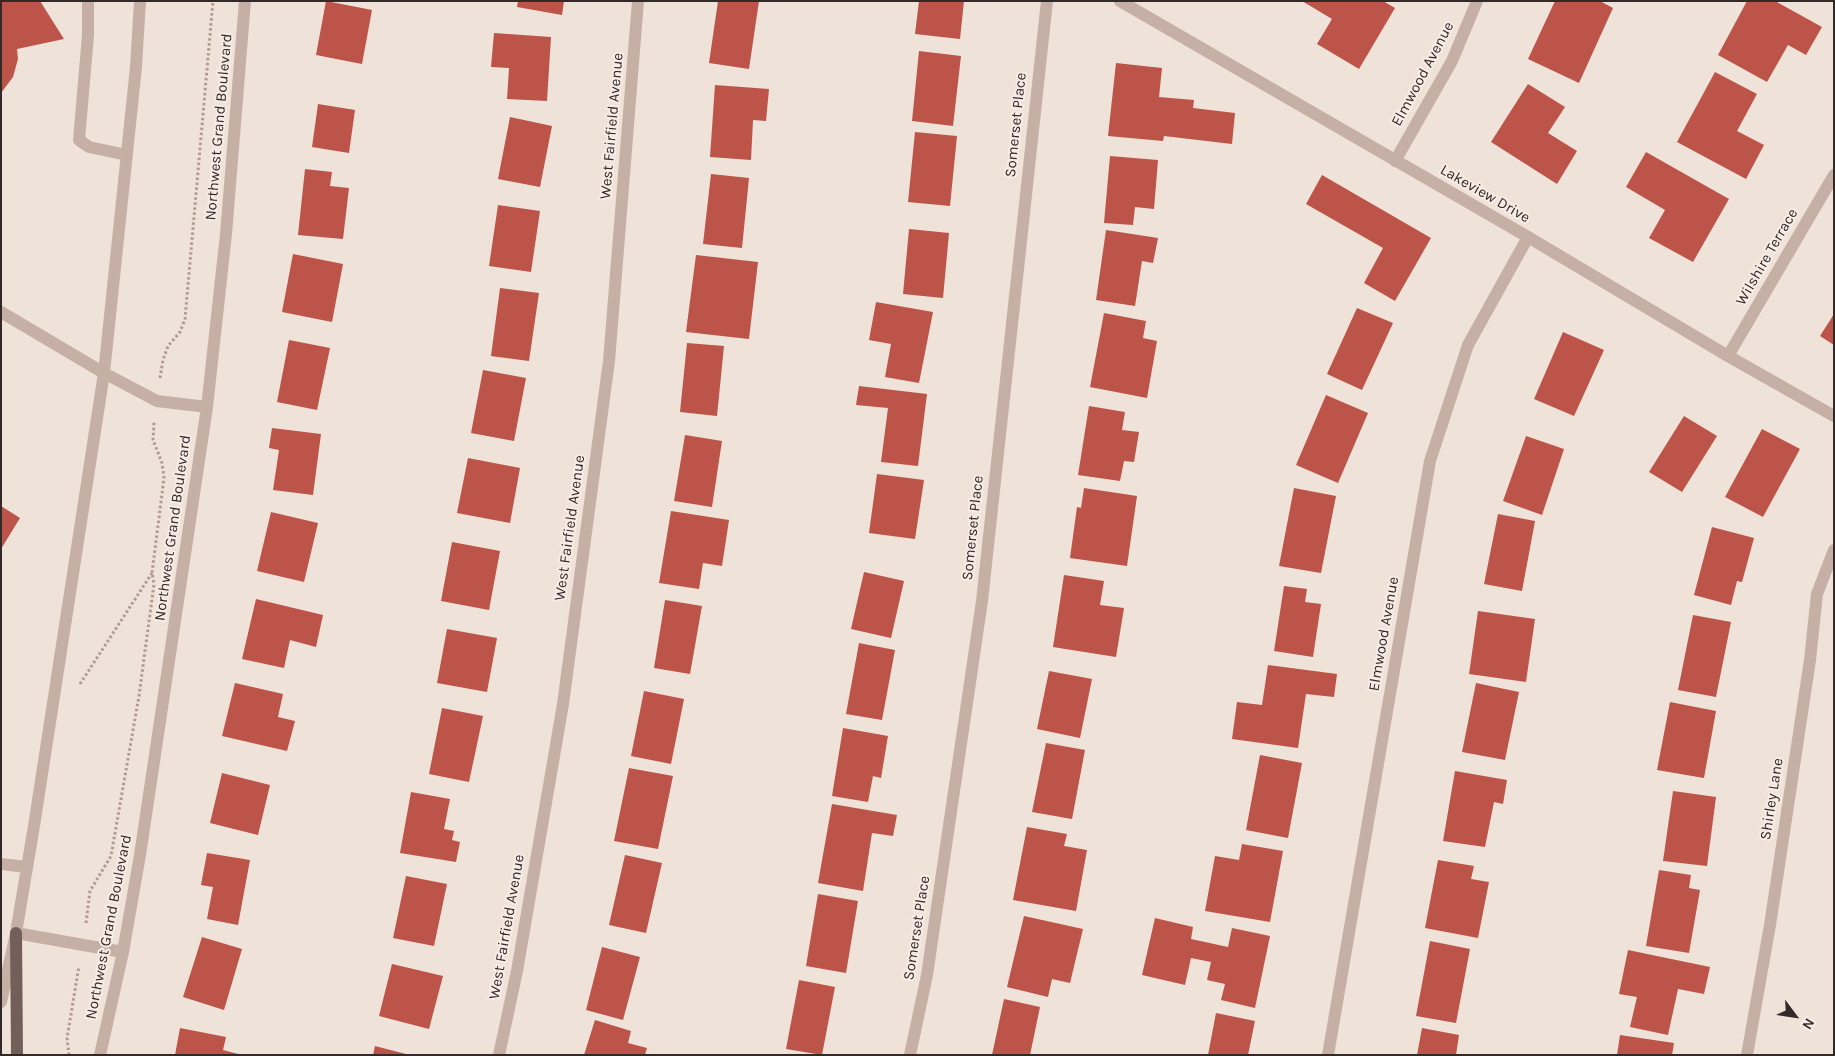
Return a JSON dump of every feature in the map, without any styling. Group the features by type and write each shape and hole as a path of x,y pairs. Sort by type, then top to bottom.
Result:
{"main road":[{"path":"16,933 17,1055"}],"street":[{"path":"88,1 88,35 79,140 89,147 127,155"},
{"path":"1,1002 16,933 27,867 104,374 136,67 140,1"},
{"name":"Northwest Grand Boulevard","path":"100,1055 123,952 140,856 207,407 226,234 246,1"},
{"name":"West Fairfield Avenue","path":"499,1055 517,971 563,704 608,371 638,1"},
{"name":"Somerset Place","path":"910,1055 927,975 982,601 1047,1"},
{"name":"Lakeview Drive","path":"1120,1 1834,416"},
{"name":"Elmwood Avenue","path":"1395,161 1452,61 1477,1"},
{"name":"Wilshire Terrace","path":"1728,356 1834,175"},
{"name":"Elmwood Avenue","path":"1328,1055 1430,461 1468,345 1528,237"},
{"path":"1,312 104,374 157,401 207,407"},
{"name":"Shirley Lane","path":"1747,1055 1773,906 1810,660 1817,594 1834,550"},
{"path":"1,864 27,867"},
{"path":"16,933 123,952"}],"path":[{"name":"Northwest Grand Boulevard","path":"161,375 168,346 180,332 185,319 213,1"},
{"name":"Northwest Grand Boulevard","path":"87,914 90,891 111,856 140,687 154,584 152,573 164,478 162,463 153,440 154,425"},
{"name":"Northwest Grand Boulevard","path":"80,685 152,573"},
{"name":"Northwest Grand Boulevard","path":"69,1055 67,1038 78,971"}],"building":[{"path":"1,1 40,1 64,39 17,49 18,59 13,77 1,93"},
{"path":"326,1 372,10 362,64 316,55"},
{"path":"518,1 564,1 562,15 517,7"},
{"path":"718,1 759,1 749,69 709,63"},
{"path":"919,1 964,1 960,39 915,34"},
{"path":"1302,1 1383,1 1395,8 1359,69 1317,44 1332,19"},
{"path":"1555,1 1600,1 1613,8 1579,83 1528,59"},
{"path":"1747,1 1775,1 1822,27 1806,55 1788,45 1767,82 1718,55"},
{"path":"494,33 551,37 547,101 507,99 509,68 491,67"},
{"path":"919,51 961,56 953,126 912,121"},
{"path":"1116,63 1162,68 1159,97 1194,100 1193,108 1235,113 1232,144 1164,136 1163,141 1108,136"},
{"path":"1715,72 1757,94 1737,131 1764,145 1746,179 1677,142"},
{"path":"1528,84 1565,107 1548,133 1577,151 1557,184 1491,142"},
{"path":"715,85 769,89 766,121 753,120 751,160 710,157"},
{"path":"318,104 355,110 349,153 312,147"},
{"path":"510,117 552,126 540,187 498,179"},
{"path":"915,132 957,136 950,206 908,202"},
{"path":"1646,152 1729,199 1693,262 1649,238 1665,210 1626,187"},
{"path":"1110,156 1158,160 1154,209 1135,207 1133,225 1104,223"},
{"path":"305,169 332,172 330,186 349,188 343,239 298,235"},
{"path":"711,174 749,178 742,248 703,244"},
{"path":"1322,175 1431,238 1395,301 1364,283 1383,248 1306,204"},
{"path":"498,205 540,211 531,272 489,266"},
{"path":"909,229 949,233 943,298 903,294"},
{"path":"1106,230 1158,238 1153,263 1142,261 1135,306 1096,300"},
{"path":"293,254 343,264 332,322 282,312"},
{"path":"696,255 758,262 749,339 686,332"},
{"path":"500,288 539,293 529,361 491,356"},
{"path":"876,302 933,312 919,383 885,377 891,344 869,340"},
{"path":"1357,308 1393,323 1362,390 1327,374"},
{"path":"1104,313 1146,321 1143,338 1157,341 1147,398 1090,387"},
{"path":"1834,314 1834,345 1820,336"},
{"path":"1563,332 1604,350 1574,416 1534,399"},
{"path":"289,340 330,348 317,410 277,402"},
{"path":"687,343 724,346 717,416 680,412"},
{"path":"483,370 526,378 514,441 471,433"},
{"path":"859,386 927,394 918,466 881,462 888,408 856,405"},
{"path":"1326,395 1368,413 1338,483 1296,465"},
{"path":"1089,406 1125,412 1122,430 1139,432 1134,462 1124,461 1120,481 1078,475"},
{"path":"1684,416 1717,436 1682,492 1649,472"},
{"path":"272,428 321,434 313,495 273,490 279,450 269,448"},
{"path":"1762,429 1800,449 1763,517 1725,497"},
{"path":"685,435 722,441 712,507 674,501"},
{"path":"1526,436 1564,449 1542,515 1503,501"},
{"path":"468,458 520,468 510,523 457,513"},
{"path":"877,474 924,480 915,539 869,533"},
{"path":"1084,488 1137,496 1127,566 1070,558 1077,507 1081,508"},
{"path":"1294,488 1336,496 1321,573 1279,566"},
{"path":"1,506 20,518 1,549"},
{"path":"671,511 729,520 722,566 703,563 699,589 659,583"},
{"path":"271,512 318,523 304,582 257,571"},
{"path":"1498,514 1535,521 1522,591 1484,584"},
{"path":"1712,527 1754,538 1742,582 1737,581 1731,605 1694,595"},
{"path":"452,542 500,551 489,610 441,601"},
{"path":"864,572 904,581 891,638 851,629"},
{"path":"1064,575 1104,581 1100,605 1124,608 1116,657 1053,647"},
{"path":"1284,586 1307,589 1305,602 1321,604 1313,657 1274,651"},
{"path":"256,599 323,615 316,647 290,640 284,668 242,659"},
{"path":"665,600 702,606 690,674 654,668"},
{"path":"1478,611 1535,619 1526,682 1469,674"},
{"path":"1693,615 1731,622 1716,697 1678,690"},
{"path":"447,629 497,638 487,692 437,683"},
{"path":"859,643 895,650 882,720 846,714"},
{"path":"1268,665 1337,674 1334,697 1306,694 1298,748 1232,739 1237,702 1262,705"},
{"path":"1049,671 1092,679 1080,738 1037,729"},
{"path":"235,683 283,694 278,717 295,721 287,751 222,736"},
{"path":"1476,683 1519,692 1505,760 1462,752"},
{"path":"644,691 684,699 671,764 631,756"},
{"path":"1670,702 1716,711 1704,778 1657,770"},
{"path":"442,708 483,716 469,782 429,774"},
{"path":"843,728 888,736 881,778 873,776 868,802 832,796"},
{"path":"1046,743 1085,750 1072,819 1032,812"},
{"path":"1260,755 1302,763 1288,838 1246,830"},
{"path":"629,768 673,776 658,849 614,841"},
{"path":"1455,771 1507,780 1503,804 1494,802 1485,847 1443,841"},
{"path":"222,773 270,785 258,835 210,823"},
{"path":"1673,791 1716,797 1707,866 1663,861"},
{"path":"411,792 450,799 444,829 454,831 452,840 460,842 456,862 400,853"},
{"path":"832,804 897,815 893,836 872,833 863,891 818,883"},
{"path":"1027,827 1067,834 1064,846 1087,850 1076,911 1013,900"},
{"path":"1242,844 1283,851 1270,922 1205,911 1215,856 1239,860"},
{"path":"207,853 250,860 238,925 207,919 213,887 201,885"},
{"path":"625,855 662,863 646,933 609,925"},
{"path":"1438,860 1474,866 1471,879 1489,882 1478,938 1425,928"},
{"path":"1659,870 1691,875 1689,888 1700,890 1689,953 1646,946"},
{"path":"406,876 447,884 434,946 393,938"},
{"path":"818,894 858,901 846,973 806,966"},
{"path":"1024,916 1083,929 1070,983 1052,979 1048,997 1007,987"},
{"path":"1155,918 1193,927 1191,939 1228,947 1232,928 1270,936 1255,1008 1221,1000 1225,984 1207,980 1211,962 1191,958 1185,985 1142,975"},
{"path":"202,937 242,949 224,1010 183,997"},
{"path":"1430,941 1470,949 1456,1023 1416,1016"},
{"path":"602,947 640,957 623,1020 586,1010"},
{"path":"1628,950 1710,967 1704,994 1678,989 1668,1035 1630,1027 1637,997 1619,994"},
{"path":"392,964 443,976 429,1029 379,1016"},
{"path":"799,980 835,987 822,1055 786,1049"},
{"path":"1004,999 1040,1007 1030,1055 992,1055"},
{"path":"1216,1013 1255,1021 1248,1055 1208,1055"},
{"path":"595,1020 631,1031 628,1043 647,1048 645,1055 584,1055"},
{"path":"180,1028 226,1037 223,1050 242,1055 175,1055"},
{"path":"1422,1028 1459,1035 1456,1055 1417,1055"},
{"path":"1620,1035 1674,1043 1672,1055 1617,1055"},
{"path":"375,1046 406,1054 406,1055 373,1055"}]}
